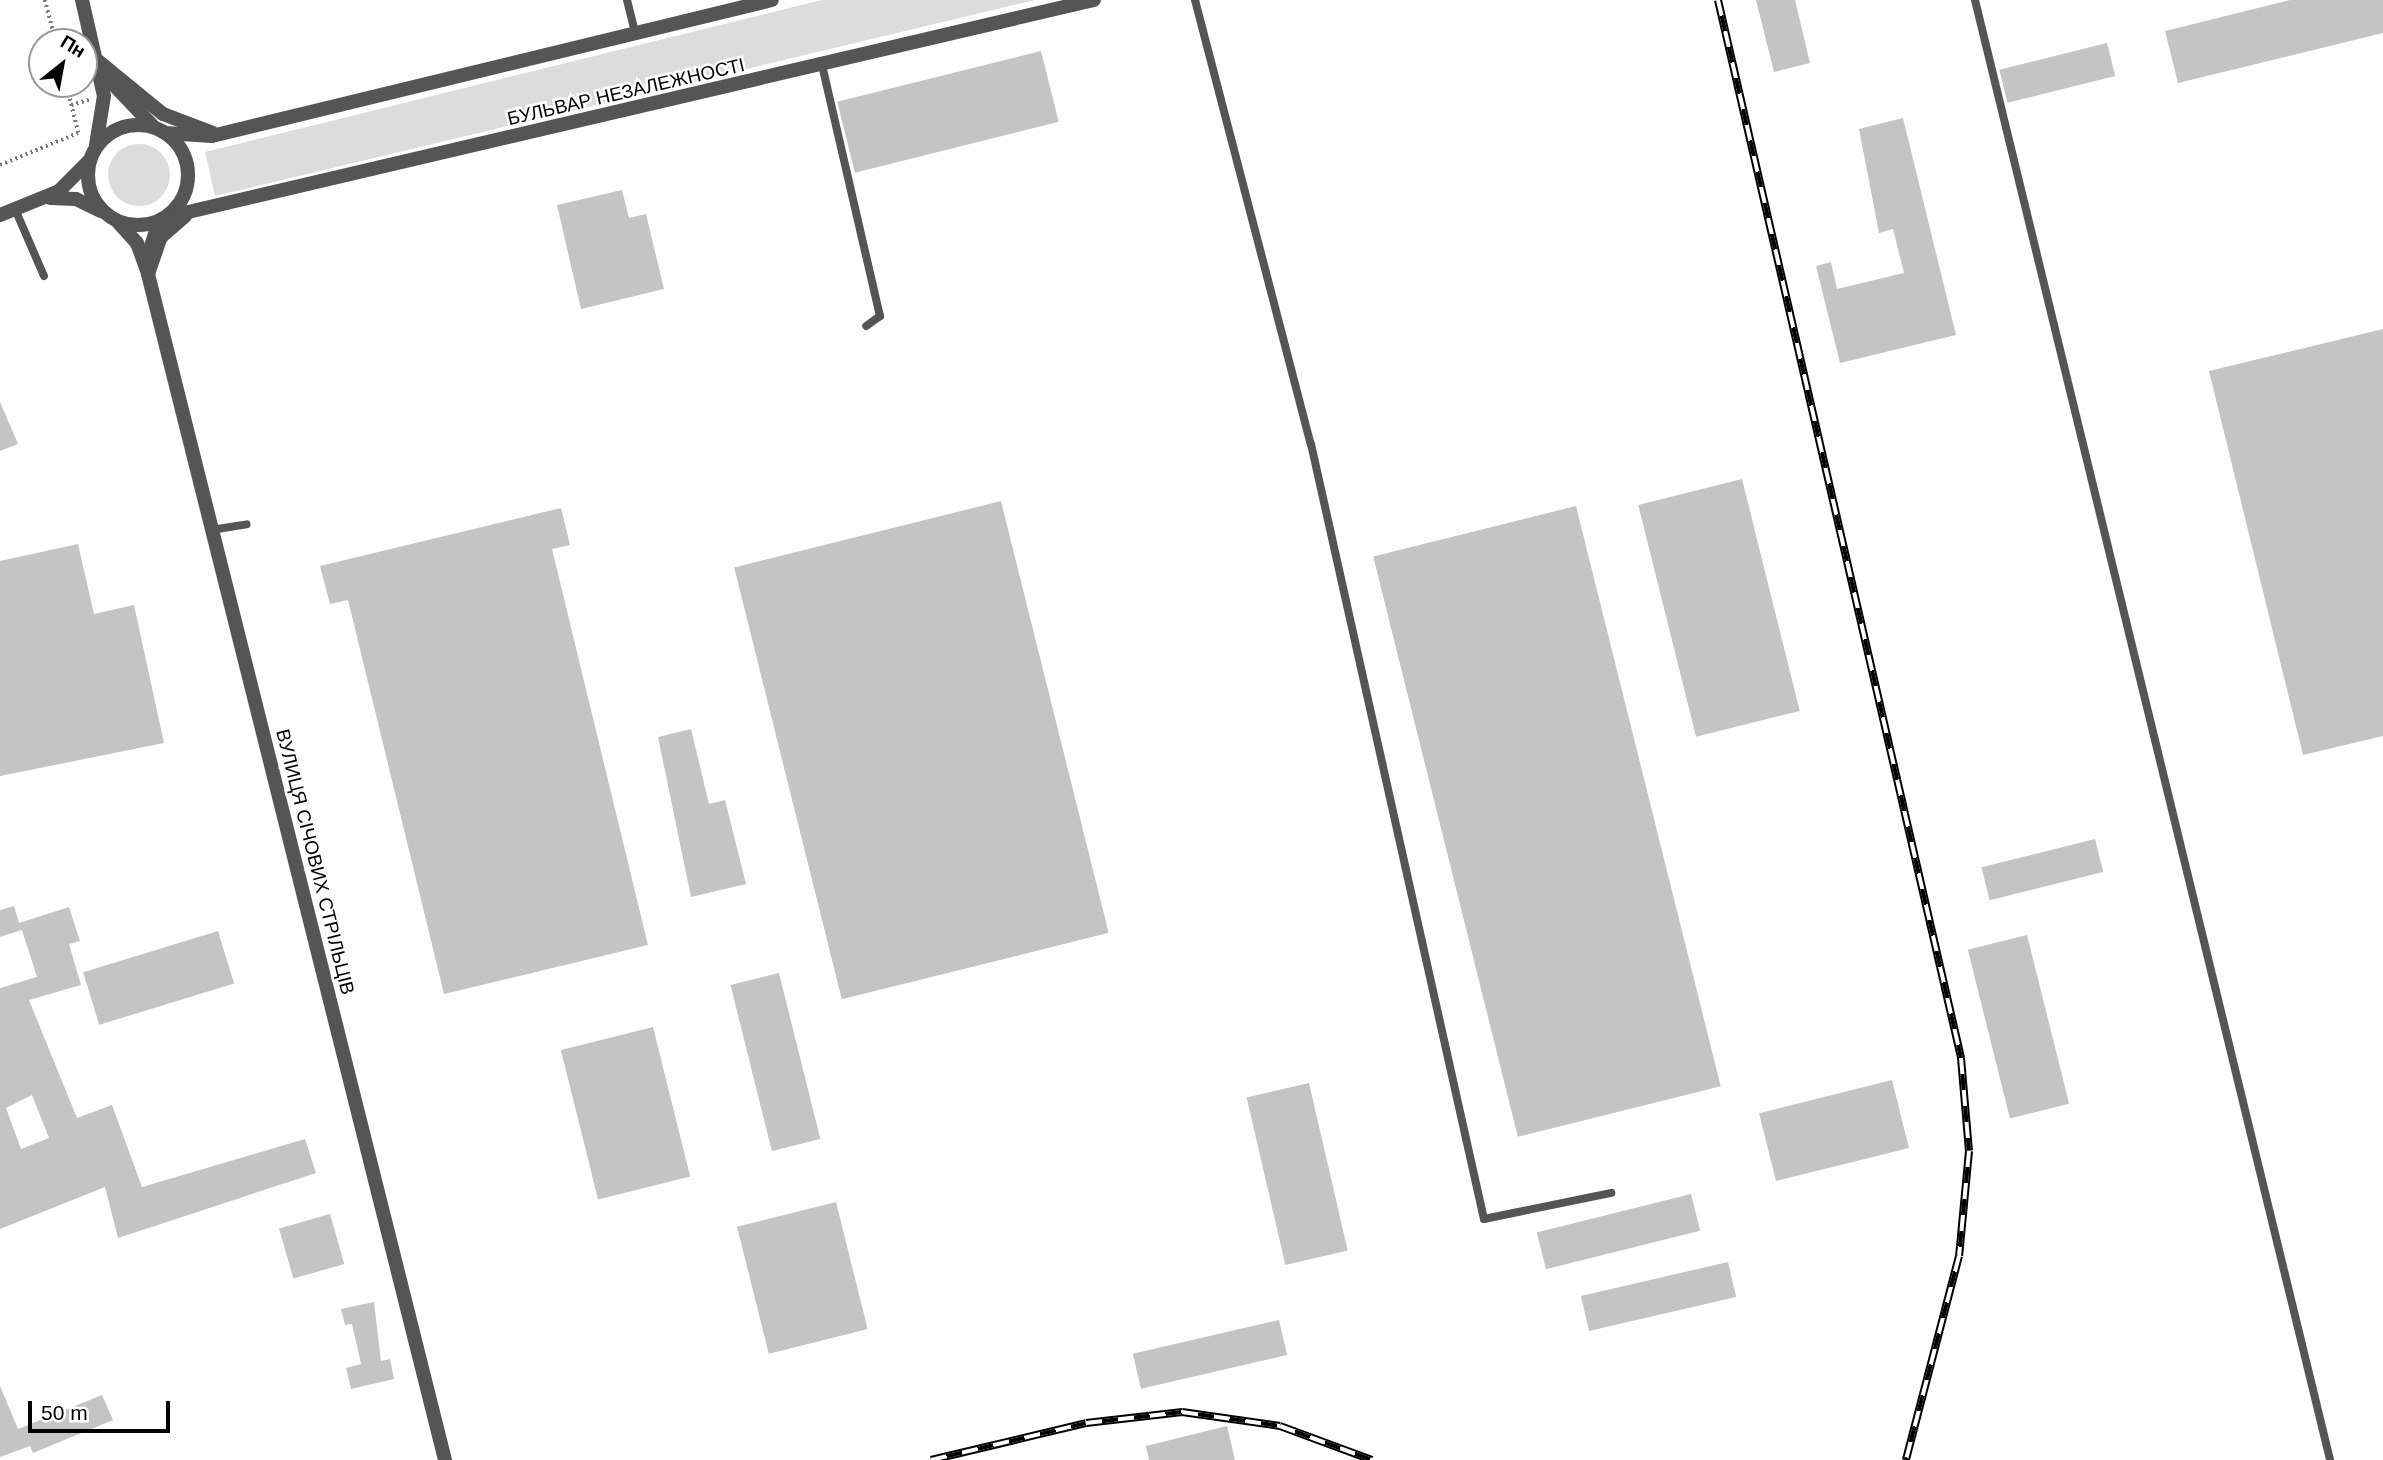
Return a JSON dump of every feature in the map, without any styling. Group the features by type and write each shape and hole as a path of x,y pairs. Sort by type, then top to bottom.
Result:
{"street":[{"path":"82,0 89,28"},
{"path":"45,198 125,126 187,138 221,134 635,33 736,4 772,0"},
{"name":"БУЛЬВАР НЕЗАЛЕЖНОСТІ","path":"163,219 1094,0"},
{"path":"0,215 45,198 76,199 118,222 163,219 183,198 189,174 182,150 130,108 98,62"},
{"path":"98,62 163,114 221,134"},
{"path":"98,67 105,107 92,155 88,184 104,213"},
{"path":"148,274 161,237 194,212"},
{"name":"ВУЛИЦЯ СІЧОВИХ СТРІЛЬЦІВ","path":"148,274 149,240 163,219"},
{"name":"ВУЛИЦЯ СІЧОВИХ СТРІЛЬЦІВ","path":"118,222 137,243 148,274 445,1460"}],"lane":[{"path":"627,0 635,33"},
{"path":"1195,0 1311,443 1485,1219 1611,1193"},
{"path":"1975,0 2330,1460"},
{"path":"822,65 880,316 866,326"},
{"path":"15,209 44,276"},
{"path":"211,530 247,524"}],"path":[{"path":"45,0 52,28"},
{"path":"0,165 78,133 69,98"}],"shaded area":[{"path":"822,0 1035,0 215,196 205,152"},
{"path":"139,144 151,146 161,153 168,163 168,187 161,197 151,204 139,206 127,204 117,197 110,187 108,175 110,163 117,153 127,146"}],"building":[{"path":"1756,0 1795,0 1810,63 1774,72"},
{"path":"2290,0 2383,0 2383,33 2178,83 2165,31"},
{"path":"2107,43 2115,76 2008,103 1999,70"},
{"path":"1041,51 1059,122 855,173 837,102"},
{"path":"1903,118 1956,335 1840,363 1816,266 1831,262 1837,289 1904,273 1893,229 1879,233 1859,129"},
{"path":"622,190 629,218 646,214 664,289 581,309 557,205"},
{"path":"2383,329 2383,736 2303,755 2209,371"},
{"path":"0,402 18,444 0,451"},
{"path":"1742,479 1800,711 1696,737 1638,505"},
{"path":"1001,501 1109,933 842,999 734,568"},
{"path":"1576,506 1721,1086 1518,1137 1373,557"},
{"path":"561,508 570,545 552,549 648,945 444,994 348,600 330,604 320,566"},
{"path":"78,544 94,614 134,605 164,743 0,776 0,561"},
{"path":"691,729 709,804 725,800 746,884 691,897 658,737"},
{"path":"2095,839 2103,872 1990,900 1981,867"},
{"path":"14,906 19,923 69,907 80,941 69,944 81,985 29,1000 77,1118 112,1105 142,1187 305,1139 316,1173 118,1238 105,1187 0,1229 0,988 37,977 22,930 0,937 0,910","holes":["32,1095 49,1138 21,1149 6,1108"]},
{"path":"218,931 234,984 99,1025 83,972"},
{"path":"2027,935 2069,1104 2010,1119 1968,950"},
{"path":"779,973 820,1139 772,1151 730,985"},
{"path":"653,1027 690,1176 598,1199 561,1050"},
{"path":"1892,1080 1909,1148 1776,1181 1759,1113"},
{"path":"1309,1083 1348,1251 1285,1265 1247,1097"},
{"path":"1691,1194 1700,1231 1546,1269 1537,1232"},
{"path":"836,1202 868,1329 769,1354 737,1227"},
{"path":"330,1214 344,1264 293,1279 279,1229"},
{"path":"1728,1262 1736,1297 1589,1331 1581,1296"},
{"path":"374,1302 381,1361 390,1359 394,1379 351,1389 346,1368 361,1364 352,1324 345,1325 341,1309"},
{"path":"1279,1320 1287,1355 1141,1389 1133,1354"},
{"path":"0,1386 18,1429 102,1395 113,1420 33,1453 30,1446 0,1457"},
{"path":"1227,1426 1235,1460 1149,1460 1146,1446"}],"railway":[{"path":"1718,0 1961,1058 1969,1151 1959,1256 1906,1460"},
{"path":"931,1460 1086,1423 1182,1412 1280,1426 1372,1460"}]}
